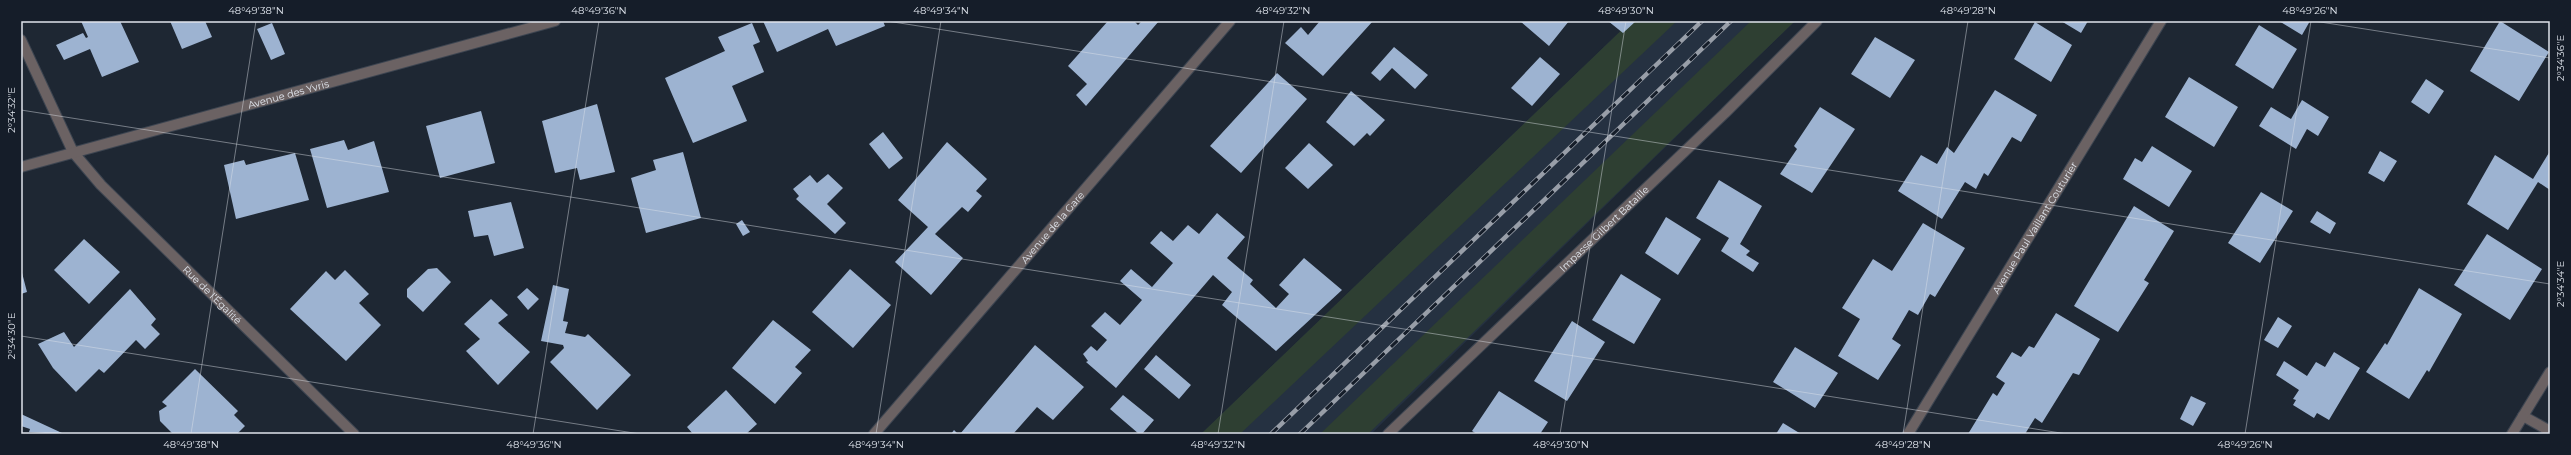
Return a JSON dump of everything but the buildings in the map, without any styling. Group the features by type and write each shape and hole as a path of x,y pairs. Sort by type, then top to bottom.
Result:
{"street":[{"name":"Avenue des Yvris","path":"21,167 555,21"},
{"name":"Avenue de la Gare","path":"874,434 1230,21"},
{"name":"Impasse Gilbert Bataille","path":"1388,434 1725,113 1817,21"},
{"name":"Avenue Paul Vaillant Couturier","path":"1908,434 2161,21"},
{"name":"Rue de l’Égalité","path":"21,40 72,152 101,185 354,434"},
{"path":"2512,434 2550,372"},
{"path":"2523,416 2550,431"}],"shaded area":[{"path":"1631,21 1795,21 1371,434 1201,434"}],"green space":[{"path":"1631,21 1677,21 1240,434 1201,434"},
{"path":"1751,21 1795,21 1368,434 1320,434"}],"railway":[{"path":"1271,434 1702,21"},
{"path":"1300,434 1731,21"}]}
